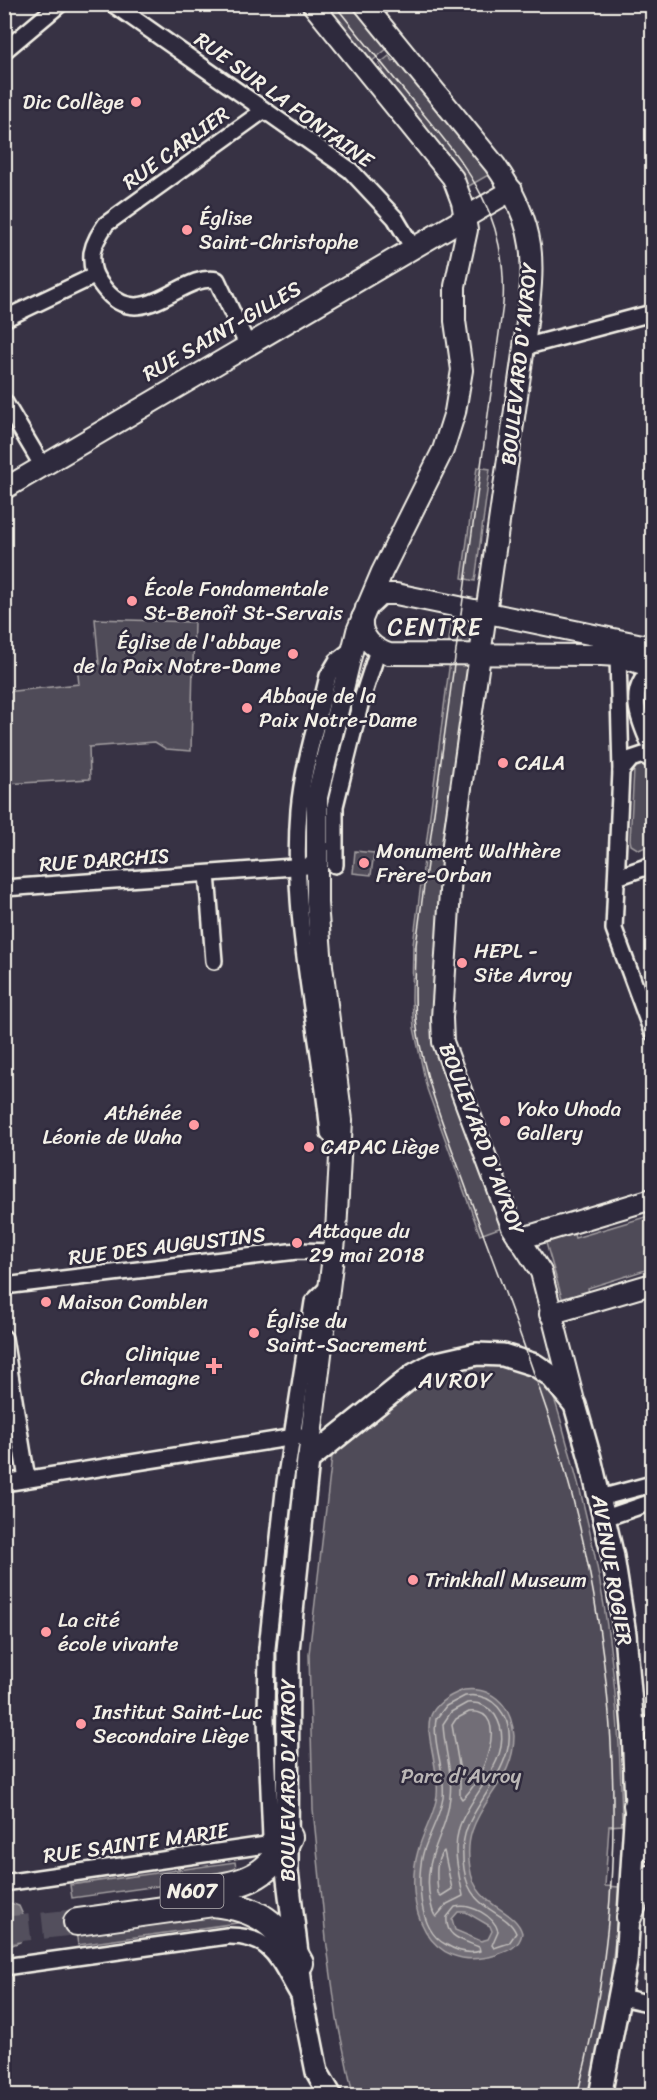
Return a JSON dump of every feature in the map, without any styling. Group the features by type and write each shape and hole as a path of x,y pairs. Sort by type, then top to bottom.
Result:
{"highway":[{"name":"N607","path":"280,1838 278,1858 251,1880 76,1914 213,1903 233,1905 253,1911 271,1923 288,1941 300,1963"}],"main road":[{"path":"308,1460 415,1374 433,1364 456,1358 503,1355 530,1363 550,1375 575,1404"},
{"name":"AVENUE ROGIER","path":"575,1404 602,1508 643,1726 621,1997 600,2096"},
{"name":"BOULEVARD D'AVROY","path":"308,1460 288,1650 280,1838 300,1963 303,2002 317,2072 331,2096"},
{"path":"636,1805 640,1825 652,1849"},
{"path":"629,1917 641,1889 652,1876"},
{"path":"313,2096 317,2072"}],"street":[{"path":"4,51 60,4"},
{"path":"312,4 445,167 458,189 466,218 512,190"},
{"name":"BOULEVARD D'AVROY","path":"364,4 512,190 530,235 532,269 524,347 482,654 453,844 442,1018 443,1042 519,1239 541,1272 575,1404"},
{"name":"RUE SUR LA FONTAINE","path":"124,7 263,111 332,156 356,176 395,218 413,248"},
{"name":"RUE CARLIER","path":"94,276 91,266 93,250 106,224 263,111"},
{"name":"RUE SAINT-GILLES","path":"4,489 466,218"},
{"name":"BOULEVARD D'AVROY","path":"280,1838 266,1720 267,1648 285,1482 301,1436 329,1286 334,1252 342,1146 341,1107 322,966 316,865 317,797 351,650 363,613 443,450 455,412 462,367 454,308 455,286 467,230 466,218"},
{"path":"4,318 94,276 114,299 140,305 150,304 205,279 214,279 217,280 248,344"},
{"path":"524,347 652,313"},
{"path":"4,401 42,465"},
{"path":"389,593 652,649 641,655 618,656 389,654 378,650 363,632 363,613 374,598 389,593"},
{"name":"BOULEVARD D'AVROY","path":"316,865 335,806 360,705 378,650"},
{"path":"618,656 652,668 641,682 636,705 637,715 652,749"},
{"path":"618,656 621,771 614,929 652,1032"},
{"path":"621,771 631,759 643,754 652,760"},
{"name":"RUE DARCHIS","path":"4,888 316,865"},
{"path":"617,877 652,865"},
{"path":"207,874 214,961"},
{"path":"519,1239 652,1199"},
{"name":"RUE DES AUGUSTINS","path":"4,1286 297,1251 334,1252"},
{"path":"550,1314 652,1284"},
{"path":"4,1338 27,1479"},
{"path":"4,1483 301,1436"},
{"name":"BOULEVARD D'AVROY","path":"301,1436 308,1460"},
{"path":"285,1482 308,1460"},
{"path":"602,1508 633,1489 652,1484"},
{"path":"633,1489 630,1493 630,1501 645,1504"},
{"path":"602,1508 645,1504"},
{"name":"RUE SAINTE MARIE","path":"4,1883 266,1845 280,1838"},
{"path":"4,1967 227,1936 249,1936 268,1946 303,2002"},
{"path":"621,1997 652,2004"}],"green space":[{"path":"315,5 362,5 389,47 371,62"},
{"path":"403,54 497,170 462,190 374,76 383,70 379,64 389,56 393,61"},
{"path":"477,467 490,469 475,581 462,578"},
{"path":"453,613 469,618 476,625 474,641 466,646 448,647"},
{"path":"95,619 194,622 191,751 166,749 155,742 89,747 90,779 5,784 5,692 79,684 77,667 99,664"},
{"path":"450,661 463,661 479,671 440,1018 510,1224 480,1235 427,1089 414,1028 412,1000 413,945"},
{"path":"644,765 652,777 652,844 639,850 631,845 630,840 634,770 636,766"},
{"path":"355,851 374,853 371,875 353,873"},
{"path":"652,1215 652,1268 588,1288 590,1297 564,1305 544,1236 572,1228 575,1238"},
{"name":"Parc d'Avroy","path":"493,1361 537,1377 552,1393 582,1500 602,1592 618,1729 622,1825 609,1826 605,1886 619,1887 615,1940 604,2018 587,2095 353,2095 337,2019 326,1939 313,1809 309,1654 333,1448 436,1370"},
{"path":"235,1862 237,1875 72,1898 70,1885"},
{"path":"652,1908 652,1990 647,1987 644,1980"},
{"path":"209,1913 237,1918 237,1923 78,1945 76,1931"}],"water":[{"path":"464,1690 486,1692 496,1698 504,1706 512,1724 513,1751 509,1764 477,1818 469,1845 469,1854 473,1881 479,1892 512,1918 522,1933 519,1942 509,1950 472,1959 453,1955 437,1946 426,1931 418,1913 414,1893 414,1872 418,1851 437,1795 429,1734 430,1718 439,1704","holes":["458,1912 466,1912 490,1926 492,1931 488,1939 481,1941 455,1930 452,1919"]},
{"path":"5,1901 19,1906 27,1924 20,1942 5,1948"}],"tunnel":[{"path":"4,1930 77,1922"}],"tram line":[{"path":"334,4 468,172 492,218 503,272 503,304 416,945 415,1008 425,1067 437,1106 537,1382 565,1468 586,1556 602,1646 611,1736 613,1827 608,1918 596,2008 577,2096"}],"place":[{"name":"Dic Collège","path":"136,102"},
{"name":"Église Saint-Christophe","path":"187,230"},
{"name":"École Fondamentale St-Benoît St-Servais","path":"132,601"},
{"name":"Église de l'abbaye de la Paix Notre-Dame","path":"293,654"},
{"name":"Abbaye de la Paix Notre-Dame","path":"247,708"},
{"name":"CALA","path":"503,763"},
{"name":"Monument Walthère Frère-Orban","path":"364,863"},
{"name":"HEPL - Site Avroy","path":"462,963"},
{"name":"Yoko Uhoda Gallery","path":"505,1121"},
{"name":"Athénée Léonie de Waha","path":"194,1125"},
{"name":"CAPAC Liège","path":"309,1147"},
{"name":"Attaque du 29 mai 2018","path":"297,1243"},
{"name":"Maison Comblen","path":"46,1302"},
{"name":"Église du Saint-Sacrement","path":"254,1333"},
{"name":"Clinique Charlemagne","path":"214,1366"},
{"name":"Trinkhall Museum","path":"413,1580"},
{"name":"La cité école vivante","path":"46,1632"},
{"name":"Institut Saint-Luc Secondaire Liège","path":"81,1724"}],"district":[{"name":"CENTRE","path":"435,627"},
{"name":"AVROY","path":"456,1380"}]}
